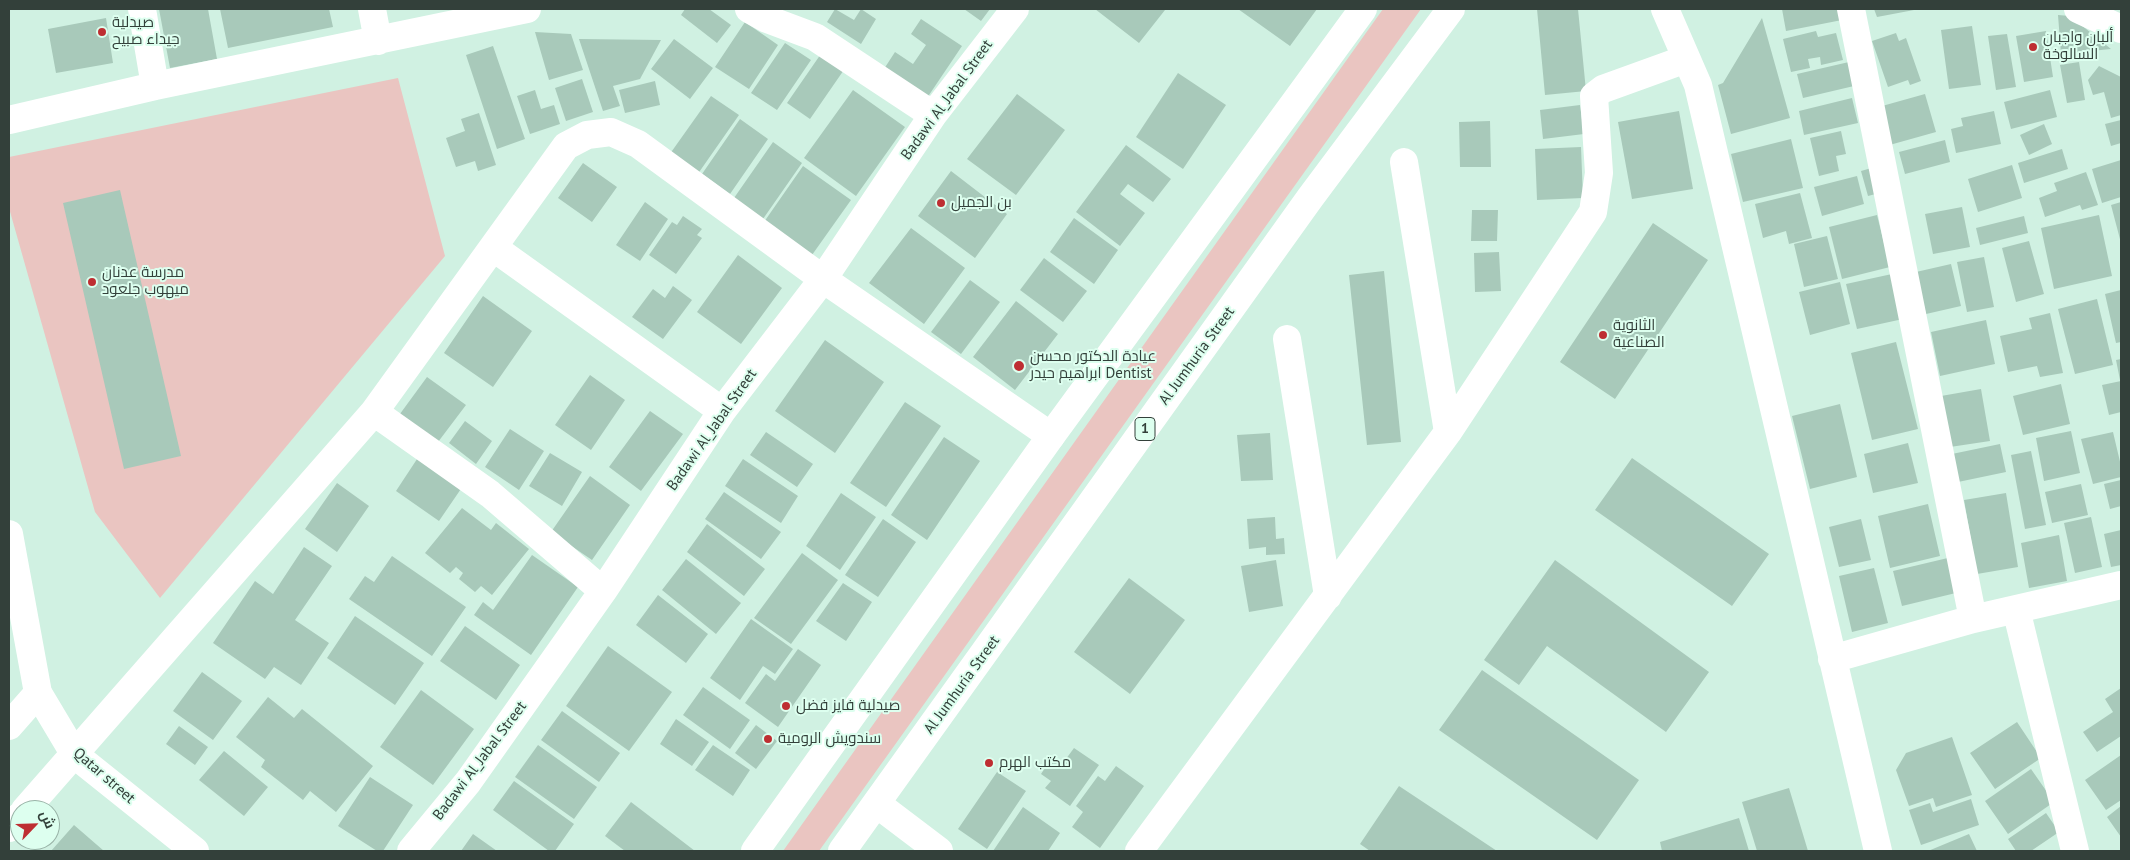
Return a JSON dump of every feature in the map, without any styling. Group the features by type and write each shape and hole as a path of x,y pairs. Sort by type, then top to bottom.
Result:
{"street":[{"path":"142,9 155,86"},
{"path":"372,9 378,41"},
{"path":"9,120 155,86 527,9"},
{"path":"749,9 767,19 816,37 933,115"},
{"name":"Badawi Al_Jabal Street","path":"411,851 468,782 603,591 722,411 823,280 933,115 1015,9"},
{"path":"755,851 1051,436 1363,9"},
{"name":"Al Jumhuria Street","path":"842,851 1310,198 1451,9"},
{"path":"1665,9 1698,85 1878,851"},
{"path":"1852,9 1973,619"},
{"path":"2078,9 2121,29"},
{"path":"1139,851 1448,432 1593,212 1599,173 1594,96 1603,89 1686,59"},
{"path":"34,800 374,412 566,146 587,135 611,132 638,144 823,280 1051,436"},
{"path":"1404,162 1448,432"},
{"path":"494,248 722,411"},
{"path":"1287,339 1328,596"},
{"path":"374,412 490,494 603,591"},
{"name":"Qatar street","path":"9,534 38,693 75,755 195,851"},
{"path":"1832,659 1973,619 2121,585"},
{"path":"2016,609 2074,851"},
{"path":"9,726 38,693"},
{"path":"877,804 939,851"}],"shaded area":[{"path":"1383,9 1421,9 819,851 783,851"},
{"path":"398,78 445,256 160,598 95,512 9,208 9,157"}],"building":[{"path":"159,9 208,9 217,59 170,68"},
{"path":"220,9 329,9 333,27 228,48"},
{"path":"685,9 709,9 731,25 717,43 681,15"},
{"path":"835,9 854,20 861,9 876,19 861,44 827,22"},
{"path":"964,9 990,9 981,21"},
{"path":"1095,9 1162,9 1165,10 1139,43"},
{"path":"1238,9 1317,9 1290,46"},
{"path":"1537,9 1578,9 1586,91 1545,95"},
{"path":"1782,9 1840,9 1842,20 1786,31"},
{"path":"1874,9 1914,9 1914,10 1877,17"},
{"path":"2058,15 2070,16 2111,49 2061,54"},
{"path":"106,18 113,63 56,73 48,29"},
{"path":"1762,18 1790,118 1731,134 1718,85 1723,83"},
{"path":"921,19 962,46 925,101 882,72 895,52 913,64 926,45 911,34"},
{"path":"745,22 778,45 749,89 715,67"},
{"path":"1972,26 1981,85 1949,89 1941,30"},
{"path":"1816,31 1818,37 1836,33 1843,60 1821,65 1820,57 1808,59 1810,68 1791,72 1783,39"},
{"path":"2046,31 2053,77 2024,82 2016,36"},
{"path":"535,32 571,34 583,70 549,80"},
{"path":"1896,33 1899,41 1906,38 1921,81 1910,85 1908,80 1888,87 1872,41"},
{"path":"2007,34 2016,87 1996,90 1988,36"},
{"path":"579,39 661,40 640,79 613,86 620,106 603,111"},
{"path":"674,39 713,68 690,99 651,69"},
{"path":"785,43 811,60 777,110 751,93"},
{"path":"493,46 525,139 497,149 466,55"},
{"path":"825,48 848,64 810,119 787,103"},
{"path":"1849,62 1854,86 1803,98 1797,74"},
{"path":"2079,62 2085,100 2067,103 2060,65"},
{"path":"2099,66 2121,77 2121,115 2111,118 2104,92 2093,95 2088,80"},
{"path":"1178,73 1226,105 1183,169 1136,137"},
{"path":"582,79 593,112 566,121 555,88"},
{"path":"655,81 660,105 625,113 619,90"},
{"path":"535,90 541,109 554,105 560,124 530,134 517,96"},
{"path":"853,90 905,127 856,196 804,158"},
{"path":"2050,90 2057,117 2011,129 2004,102"},
{"path":"1017,94 1065,130 1016,195 967,159"},
{"path":"1925,94 1936,132 1886,146 1875,108"},
{"path":"711,96 739,115 695,178 667,158"},
{"path":"1852,98 1858,123 1804,135 1799,111"},
{"path":"1580,105 1584,134 1543,139 1540,110"},
{"path":"1679,111 1693,189 1632,199 1618,122"},
{"path":"1994,111 2001,144 1956,153 1951,129 1963,126 1961,118"},
{"path":"479,113 496,165 478,171 475,161 456,167 446,138 465,131 461,119"},
{"path":"740,119 768,139 730,194 702,174"},
{"path":"2121,120 2121,143 2111,146 2105,124"},
{"path":"1490,121 1491,167 1460,167 1459,122"},
{"path":"2044,124 2052,144 2029,155 2020,135"},
{"path":"1841,131 1846,154 1836,156 1839,171 1819,176 1810,138"},
{"path":"1791,139 1803,188 1743,202 1731,154"},
{"path":"1945,140 1950,162 1905,174 1899,152"},
{"path":"773,142 802,163 763,219 734,198"},
{"path":"1126,145 1171,179 1153,202 1128,184 1120,194 1145,213 1120,246 1076,212"},
{"path":"1581,147 1583,198 1537,200 1535,149"},
{"path":"2062,149 2068,169 2024,183 2018,163"},
{"path":"2121,160 2121,197 2102,203 2092,169"},
{"path":"583,163 617,187 592,222 558,198"},
{"path":"2012,165 2022,198 1978,212 1968,179"},
{"path":"803,166 851,200 812,255 764,222"},
{"path":"1875,167 1883,192 1868,196 1861,171"},
{"path":"951,171 1007,214 975,258 918,216"},
{"path":"2086,172 2098,205 2082,210 2080,205 2045,217 2039,198 2057,191 2054,183"},
{"path":"1857,176 1864,204 1822,216 1814,187"},
{"path":"120,190 181,456 124,469 63,203"},
{"path":"1800,193 1812,238 1789,244 1786,231 1763,238 1755,204"},
{"path":"645,202 668,219 640,261 616,245"},
{"path":"2121,202 2121,243 2111,205"},
{"path":"1962,207 1970,247 1933,254 1925,214"},
{"path":"1472,210 1498,210 1497,241 1471,241"},
{"path":"1877,215 1890,267 1842,279 1829,227"},
{"path":"2099,215 2112,276 2054,289 2041,228"},
{"path":"683,216 702,229 697,235 702,238 676,274 649,255 672,222 677,225"},
{"path":"2024,216 2028,233 1980,245 1976,228"},
{"path":"1074,218 1118,250 1094,284 1050,252"},
{"path":"1653,223 1708,260 1615,399 1560,362"},
{"path":"911,228 965,268 924,324 869,283"},
{"path":"1827,236 1838,279 1804,287 1794,244"},
{"path":"2029,241 2044,294 2016,302 2002,248"},
{"path":"1499,252 1501,291 1475,292 1474,253"},
{"path":"738,255 782,288 741,344 697,312"},
{"path":"1984,257 1994,307 1967,312 1957,262"},
{"path":"1044,258 1087,291 1063,322 1020,290"},
{"path":"1951,264 1961,306 1926,314 1916,272"},
{"path":"1384,271 1401,442 1367,445 1349,275"},
{"path":"1892,274 1903,319 1857,329 1846,284"},
{"path":"970,280 1000,302 961,354 931,332"},
{"path":"1840,282 1850,324 1810,335 1799,292"},
{"path":"673,286 692,300 663,339 632,317 653,289 665,298"},
{"path":"2121,290 2121,342 2116,343 2105,294"},
{"path":"483,296 532,331 493,387 444,353"},
{"path":"2097,299 2113,365 2075,374 2058,309"},
{"path":"1016,301 1058,334 1015,390 973,357"},
{"path":"2050,313 2063,373 2040,377 2037,366 2008,372 2000,336 2032,329 2029,318"},
{"path":"1986,320 1995,364 1940,376 1931,332"},
{"path":"825,340 884,382 835,453 775,411"},
{"path":"1896,342 1918,429 1872,440 1851,353"},
{"path":"2121,359 2121,380 2120,380 2116,360"},
{"path":"590,375 625,400 591,450 555,425"},
{"path":"427,377 466,405 435,446 397,418"},
{"path":"2121,381 2121,412 2109,415 2102,385"},
{"path":"2061,384 2070,424 2023,435 2013,396"},
{"path":"1981,389 1990,441 1950,447 1941,396"},
{"path":"905,402 941,426 886,507 850,483"},
{"path":"1840,404 1857,477 1810,489 1792,416"},
{"path":"650,411 683,434 641,491 609,467"},
{"path":"465,421 492,441 476,464 449,443"},
{"path":"510,429 544,451 519,490 485,467"},
{"path":"2071,431 2080,473 2044,481 2036,438"},
{"path":"766,432 813,464 797,487 750,455"},
{"path":"2113,432 2121,466 2121,477 2093,484 2081,439"},
{"path":"1270,433 1273,480 1241,481 1237,435"},
{"path":"944,437 980,461 927,540 891,515"},
{"path":"1908,443 1918,483 1873,493 1864,454"},
{"path":"2000,444 2006,472 1958,482 1952,454"},
{"path":"2031,451 2046,525 2025,529 2011,455"},
{"path":"421,453 465,483 439,521 396,491"},
{"path":"550,453 582,472 562,506 529,486"},
{"path":"1632,458 1769,554 1732,606 1595,510"},
{"path":"743,459 798,496 781,523 725,486"},
{"path":"590,476 630,505 592,560 551,532"},
{"path":"2121,480 2121,506 2110,509 2104,484"},
{"path":"337,483 369,506 337,552 305,529"},
{"path":"2081,484 2088,515 2052,523 2045,492"},
{"path":"724,492 781,532 761,559 705,519"},
{"path":"841,493 876,517 840,570 806,546"},
{"path":"2006,493 2018,567 1977,574 1964,500"},
{"path":"1928,504 1940,556 1890,568 1878,516"},
{"path":"462,508 491,530 496,523 529,549 492,595 481,586 475,592 459,579 463,573 456,567 450,573 425,553"},
{"path":"1275,517 1276,539 1284,538 1285,554 1266,555 1266,547 1249,549 1247,519"},
{"path":"2091,517 2102,567 2075,573 2064,523"},
{"path":"883,519 916,542 878,597 845,575"},
{"path":"1861,519 1871,560 1839,567 1829,527"},
{"path":"707,524 765,569 744,596 687,552"},
{"path":"2121,530 2121,565 2111,567 2104,534"},
{"path":"2059,535 2067,581 2029,588 2021,543"},
{"path":"304,547 332,566 295,620 329,643 301,685 274,667 265,679 213,643 255,581 273,594"},
{"path":"802,553 838,580 791,644 754,618"},
{"path":"532,555 578,587 531,655 474,615 483,602 493,610"},
{"path":"392,556 466,607 432,656 349,599 365,576 374,582"},
{"path":"1952,557 1960,592 1902,606 1893,571"},
{"path":"686,559 741,603 716,634 662,590"},
{"path":"1276,560 1283,606 1249,612 1241,566"},
{"path":"1555,560 1709,672 1666,732 1547,646 1519,685 1484,660"},
{"path":"1874,568 1888,623 1852,632 1839,576"},
{"path":"1129,578 1185,620 1130,694 1074,652"},
{"path":"843,583 872,602 846,641 816,621"},
{"path":"658,595 708,634 686,663 636,625"},
{"path":"355,616 424,663 395,705 327,658"},
{"path":"751,619 793,649 775,674 763,666 740,700 710,678"},
{"path":"465,626 520,665 496,700 440,661"},
{"path":"608,646 672,692 629,751 566,706"},
{"path":"798,649 821,665 778,727 745,703 766,674 775,681"},
{"path":"1482,670 1639,780 1597,840 1439,730"},
{"path":"202,672 242,701 213,740 173,711"},
{"path":"703,687 750,720 730,749 683,715"},
{"path":"2121,688 2121,736 2097,752 2083,732 2113,712 2105,699"},
{"path":"421,690 474,729 433,785 380,747"},
{"path":"268,697 294,718 302,709 373,766 336,812 310,791 303,800 261,767 265,760 236,737"},
{"path":"562,711 620,753 599,782 541,740"},
{"path":"676,719 709,742 692,766 660,744"},
{"path":"2017,722 2041,758 1995,789 1970,753"},
{"path":"756,725 777,741 756,769 735,753"},
{"path":"179,726 208,747 195,765 166,744"},
{"path":"1952,737 1972,795 1936,807 1933,798 1909,806 1896,770 1906,753"},
{"path":"538,745 597,787 574,819 515,777"},
{"path":"713,745 750,770 733,796 695,770"},
{"path":"1074,748 1099,765 1070,806 1045,788 1051,781 1041,774 1053,756 1063,763"},
{"path":"224,751 268,787 244,816 199,780"},
{"path":"2121,755 2121,800 2106,810 2085,780"},
{"path":"1116,766 1144,786 1100,848 1072,827 1083,812 1076,806 1098,776 1105,781"},
{"path":"2031,769 2054,802 2008,834 1985,801"},
{"path":"997,772 1026,791 987,849 958,829"},
{"path":"370,777 413,805 383,851 377,851 338,826"},
{"path":"514,781 574,824 555,851 549,851 493,810"},
{"path":"1399,786 1497,851 1370,851 1360,844"},
{"path":"1789,788 1808,851 1757,851 1742,802"},
{"path":"1971,799 1979,825 1921,845 1909,810 1930,803 1933,812"},
{"path":"631,802 695,851 625,851 605,836"},
{"path":"2121,806 2121,837 2107,817"},
{"path":"1023,807 1060,833 1048,851 993,851"},
{"path":"2046,813 2059,832 2031,851 2016,851 2008,839"},
{"path":"1739,818 1749,851 1662,851 1660,842"},
{"path":"74,825 104,851 51,851 60,850 60,841"},
{"path":"473,834 497,851 461,851"},
{"path":"1969,834 1977,851 1928,851"}],"place":[{"name":"صيدلية جيداء صبيح","path":"102,32"},
{"name":"ألبان واجبان السالوخة","path":"2033,47"},
{"name":"بن الجميل","path":"941,203"},
{"name":"مدرسة عدنان ميهوب جلعود","path":"92,282"},
{"name":"الثانوية الصناعية","path":"1603,335"},
{"name":"عيادة الدكتور محسن ابراهيم حيدر Dentist","path":"1019,366"},
{"name":"صيدلية فايز فضل","path":"786,706"},
{"name":"سندويش الرومية","path":"768,739"},
{"name":"مكتب الهرم","path":"989,763"}]}
